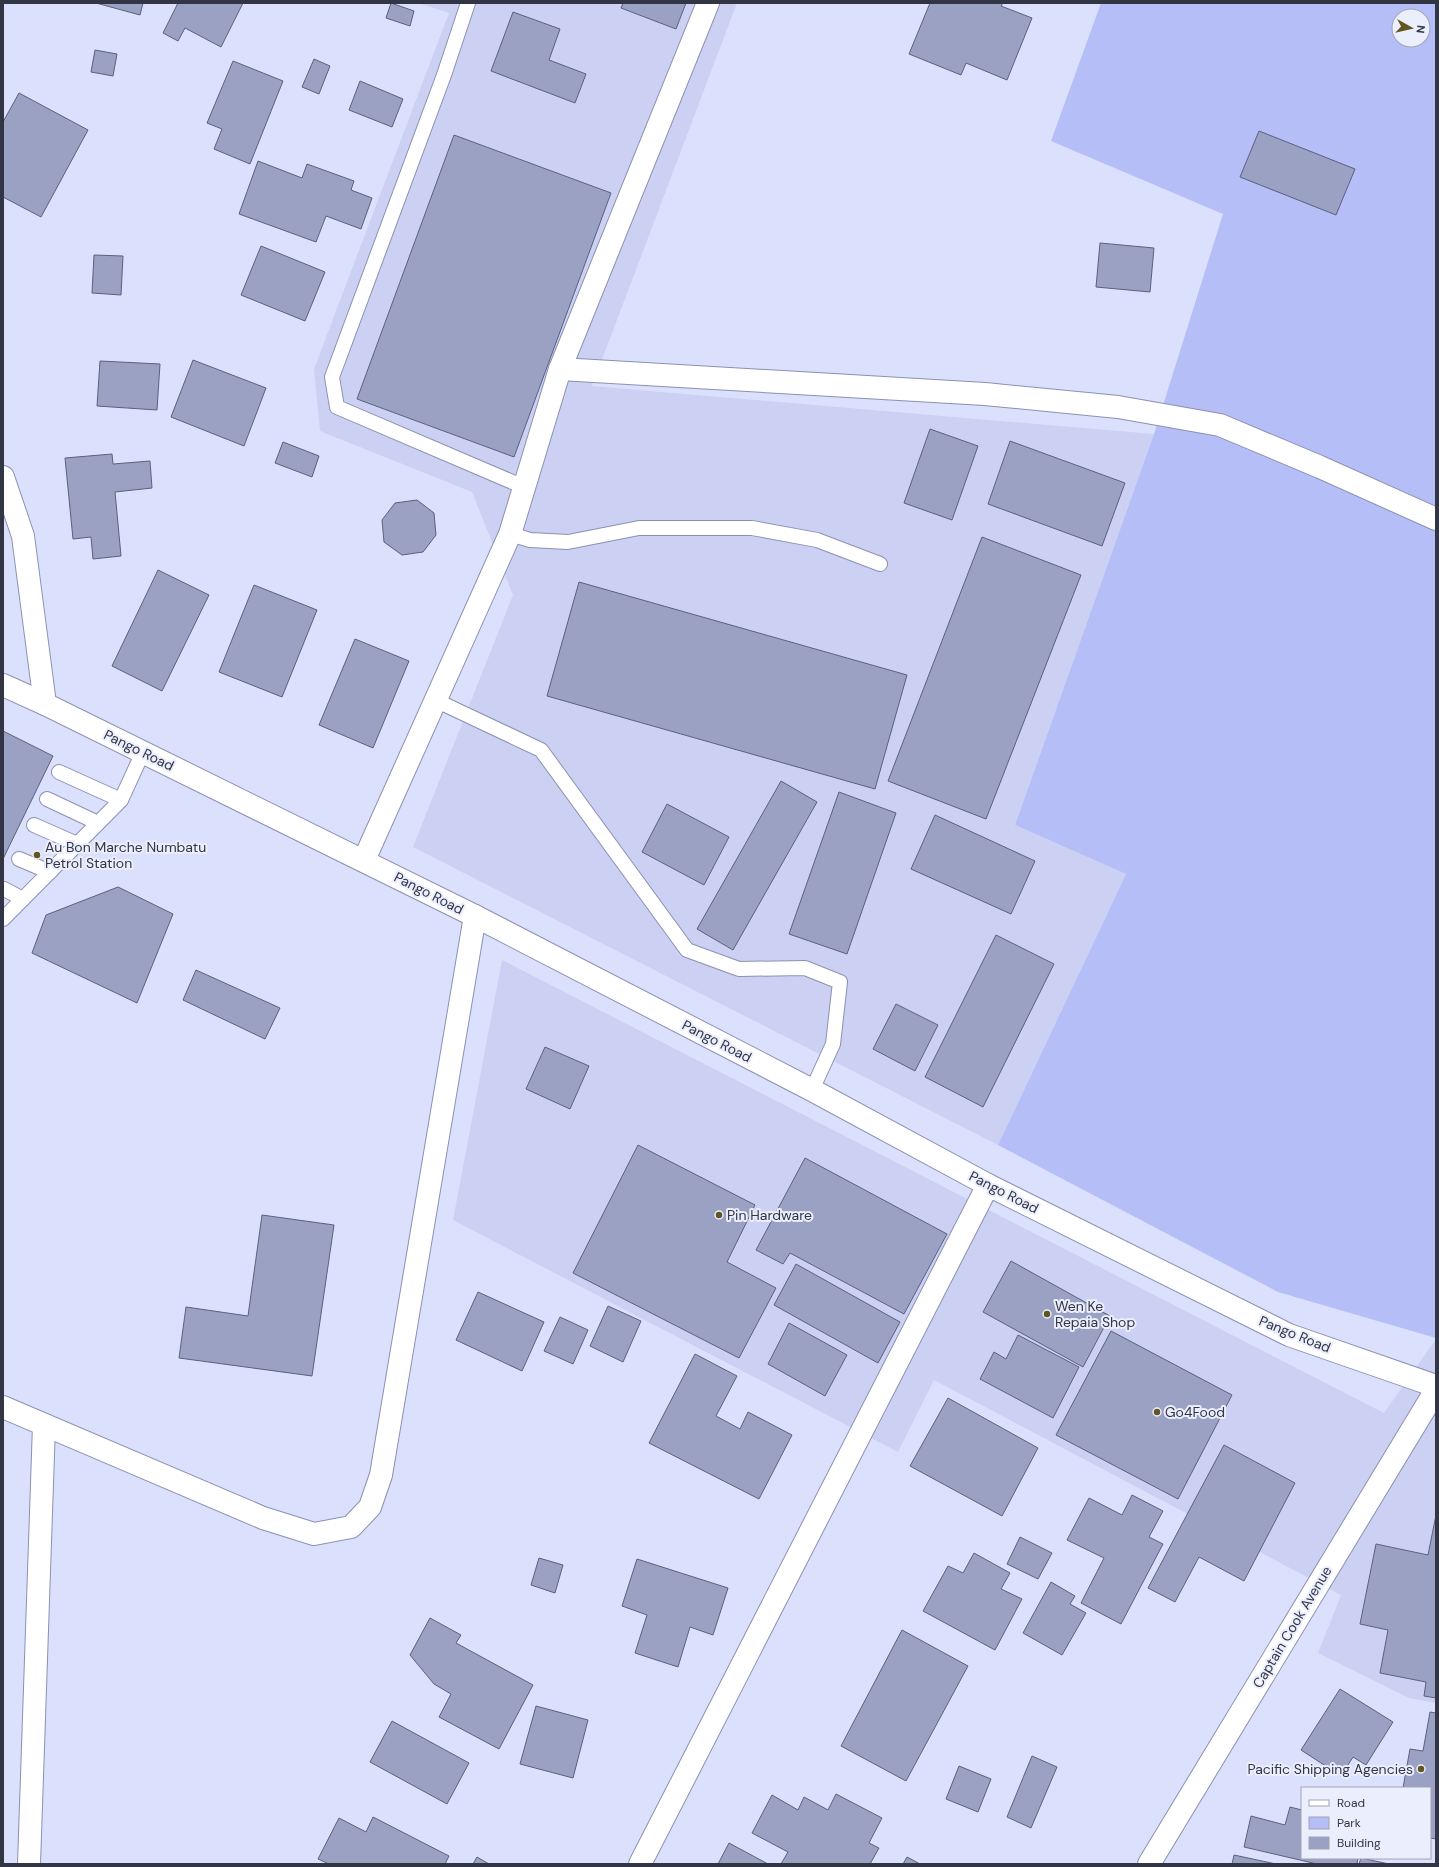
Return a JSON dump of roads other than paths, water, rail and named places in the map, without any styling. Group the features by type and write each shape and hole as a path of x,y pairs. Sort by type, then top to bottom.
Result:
{"street":[{"path":"364,860 510,534 560,370 708,3"},
{"path":"560,370 985,394 1118,407 1220,425 1320,467 1436,519"},
{"path":"3,477 23,536 45,704"},
{"name":"Pango Road","path":"3,685 45,704 364,860 475,916 812,1090 988,1185 1289,1335 1436,1386"},
{"path":"3,1407 44,1426 263,1518 314,1534 351,1527 370,1507 381,1475 475,916"},
{"path":"640,1864 988,1185"},
{"name":"Captain Cook Avenue","path":"1149,1864 1436,1390"},
{"path":"29,1864 44,1426"}],"lane":[{"path":"468,3 444,75 332,377 337,407 524,487"},
{"path":"510,534 530,540 568,542 639,528 752,528 817,540 880,564"},
{"path":"435,700 542,750 687,950 739,969 805,968 840,982 833,1044 812,1090"},
{"path":"3,919 121,800 143,752"},
{"path":"59,772 121,800"},
{"path":"47,799 98,824"},
{"path":"34,825 77,844"},
{"path":"19,858 50,872"},
{"path":"4,890 23,899"}],"place":[{"name":"Au Bon Marche Numbatu Petrol Station","path":"37,855"},
{"name":"Pin Hardware","path":"719,1215"},
{"name":"Wen Ke Repaia Shop","path":"1047,1314"},
{"name":"Go4Food","path":"1157,1412"},
{"name":"Pacific Shipping Agencies","path":"1421,1769"}]}
